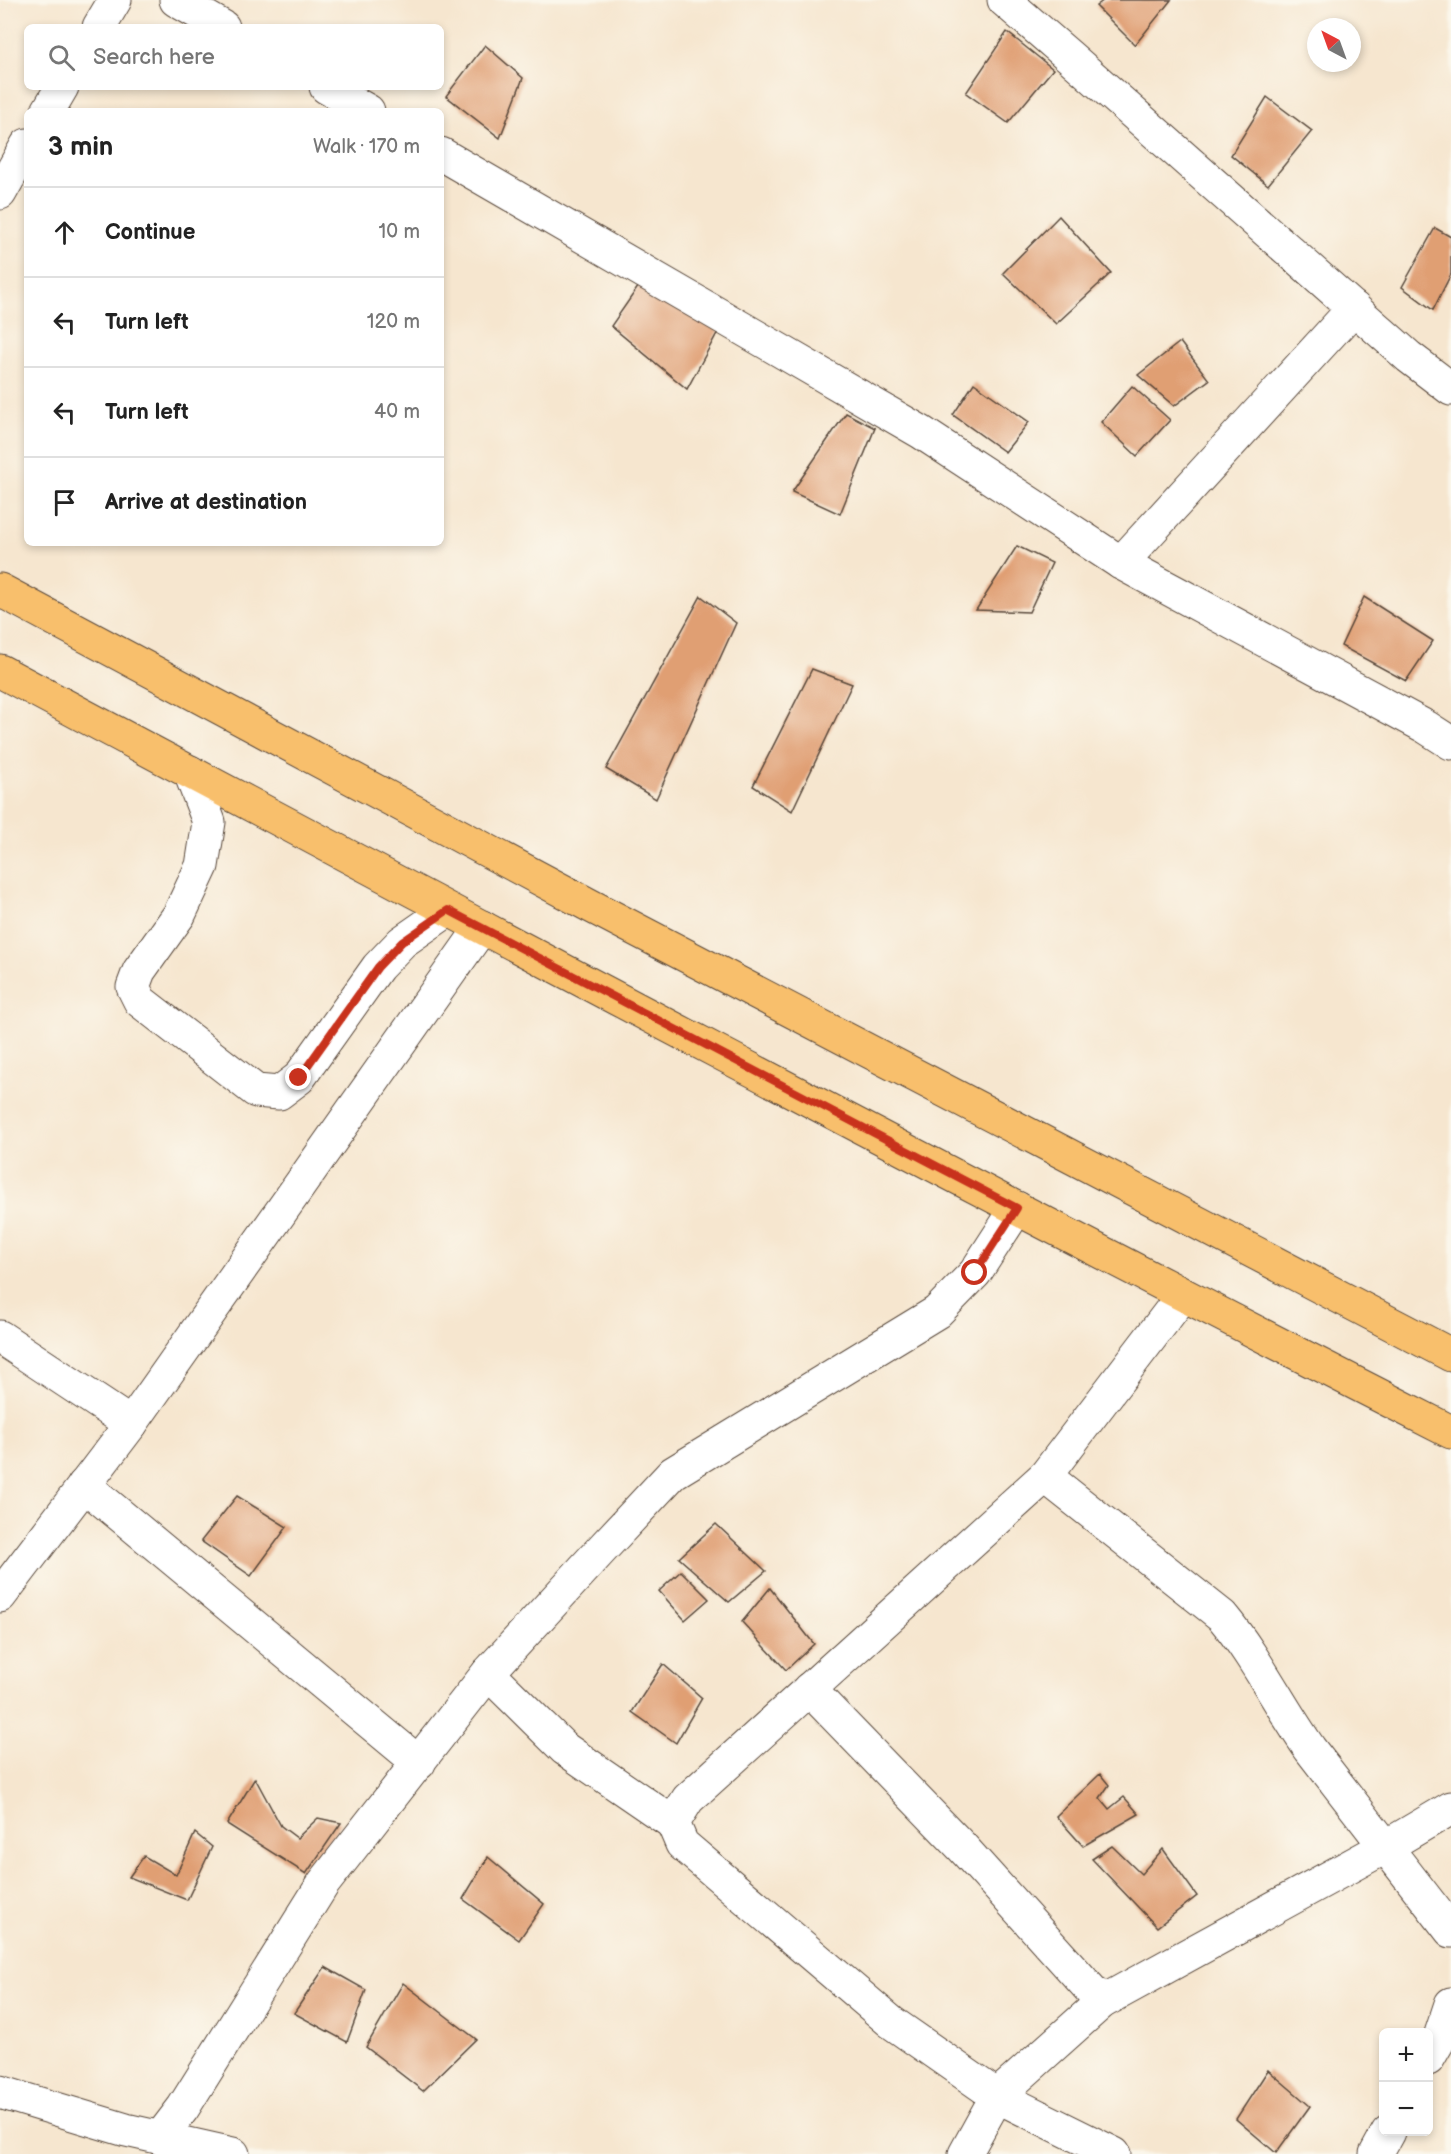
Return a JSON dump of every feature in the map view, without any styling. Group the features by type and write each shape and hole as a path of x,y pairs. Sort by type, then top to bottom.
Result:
{"main road":[{"path":"0,590 589,905 1451,1355"},
{"path":"0,670 448,910 1183,1295 1451,1432"}],"street":[{"path":"101,24 115,0"},
{"path":"176,0 218,24"},
{"path":"1004,0 1409,357 1451,389"},
{"path":"50,108 60,90"},
{"path":"331,90 363,108"},
{"path":"0,193 24,150"},
{"path":"444,156 921,432 1121,563 1451,742"},
{"path":"1121,563 1354,308"},
{"path":"190,772 209,822 202,866 179,915 139,971 133,987 140,1001 256,1091 279,1093 299,1078 378,967 402,942 448,910"},
{"path":"0,1596 131,1424 482,927"},
{"path":"160,2138 183,2108 323,1884 488,1673 672,1473 937,1312 975,1273 1017,1208"},
{"path":"674,1823 688,1799 1045,1476 1183,1295"},
{"path":"0,1337 131,1424"},
{"path":"1045,1476 1222,1616 1240,1638 1304,1740 1451,1931"},
{"path":"84,1485 419,1764"},
{"path":"488,1673 565,1749 674,1823 682,1844 891,2022 997,2096 1114,2154"},
{"path":"809,1689 962,1847 1102,2002"},
{"path":"965,2154 997,2096 1102,2002 1385,1847 1451,1808"},
{"path":"1433,2050 1439,2040 1451,2004"},
{"path":"0,2092 126,2130 233,2154"},
{"path":"1376,2154 1386,2136"}],"building":[{"path":"1104,0 1171,0 1135,45 1096,6"},
{"path":"1007,32 1053,69 1008,123 966,93"},
{"path":"485,45 523,78 500,138 446,96"},
{"path":"1267,97 1312,131 1268,185 1231,155"},
{"path":"1059,216 1111,273 1056,324 1003,273"},
{"path":"1435,228 1451,237 1451,274 1433,310 1402,287"},
{"path":"645,277 722,324 687,389 611,326"},
{"path":"1180,342 1209,380 1174,406 1138,375"},
{"path":"974,383 1029,422 1005,452 953,415"},
{"path":"1132,386 1170,420 1137,456 1101,422"},
{"path":"846,413 875,428 840,514 792,492"},
{"path":"1017,546 1052,563 1029,612 976,610"},
{"path":"701,596 736,623 656,799 606,769"},
{"path":"1364,597 1433,641 1406,681 1341,646"},
{"path":"812,669 852,684 792,811 753,786"},
{"path":"237,1496 287,1527 251,1576 201,1541"},
{"path":"716,1524 766,1571 729,1602 679,1558"},
{"path":"681,1571 709,1599 685,1620 659,1591"},
{"path":"770,1588 814,1644 786,1670 742,1622"},
{"path":"663,1664 702,1698 676,1743 632,1712"},
{"path":"1100,1774 1109,1785 1100,1798 1109,1809 1124,1797 1139,1814 1083,1846 1056,1816"},
{"path":"255,1778 281,1826 297,1838 318,1818 341,1823 306,1874 227,1824"},
{"path":"195,1833 212,1847 187,1900 129,1877 144,1856 176,1875"},
{"path":"1112,1846 1141,1874 1163,1849 1197,1896 1157,1927 1092,1859"},
{"path":"488,1857 544,1904 519,1940 463,1899"},
{"path":"325,1967 366,1990 347,2042 294,2013"},
{"path":"403,1983 476,2039 423,2091 366,2047"},
{"path":"1268,2070 1310,2106 1276,2153 1236,2119"}],"route":[{"path":"299,1078 378,967 402,942 448,910 1017,1208 975,1273"}]}
